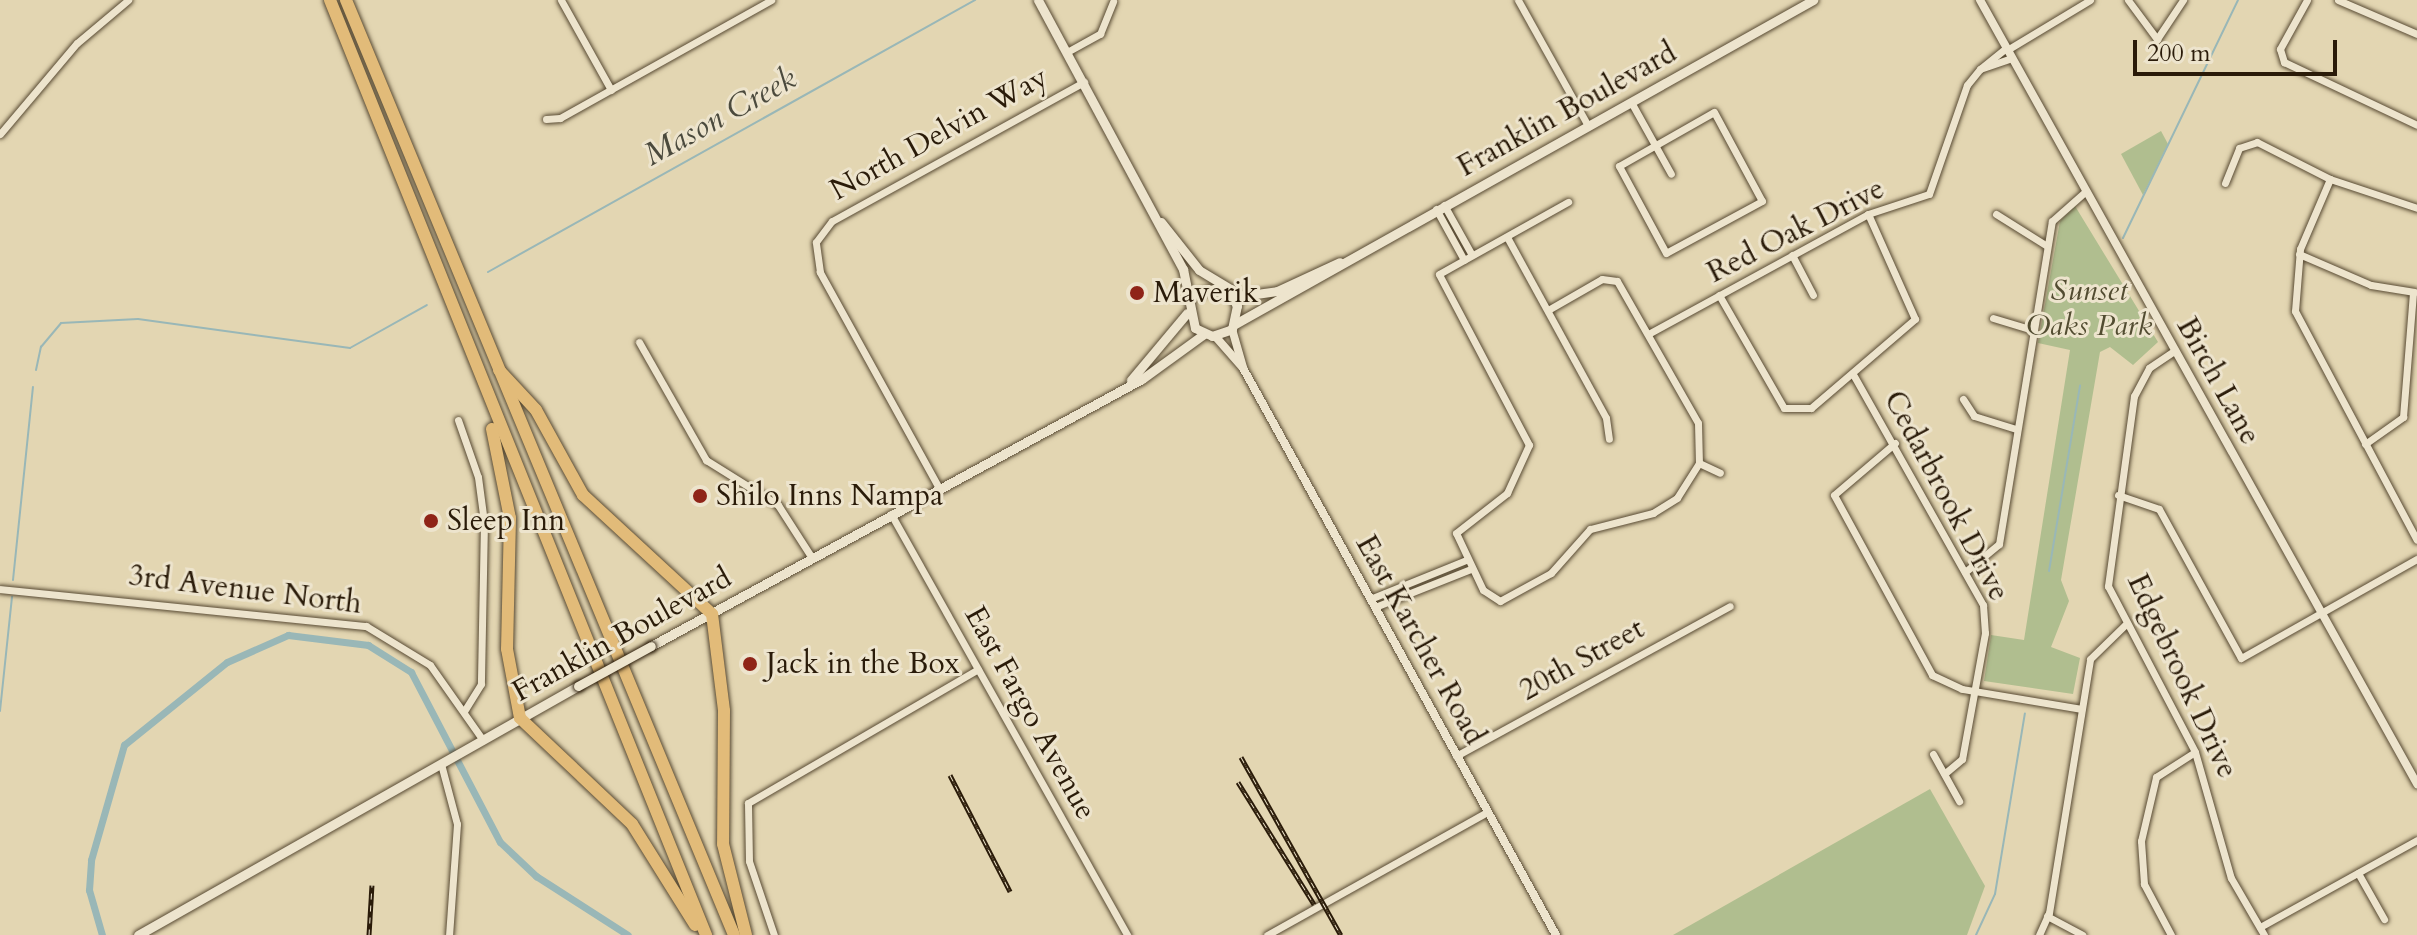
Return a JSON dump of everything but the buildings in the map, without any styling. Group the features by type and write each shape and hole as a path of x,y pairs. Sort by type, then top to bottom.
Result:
{"highway":[{"path":"330,0 703,935"},
{"path":"346,0 490,360 734,935"},
{"path":"438,275 503,461 511,559 507,649 520,718 632,824 703,935"},
{"path":"490,360 536,410 583,495 712,614 724,711 723,844 746,935"}],"main road":[{"path":"1038,0 1161,222 1191,295 1188,313 1204,334 1215,336"},
{"name":"Franklin Boulevard","path":"1215,336 1813,0"},
{"path":"1161,222 1225,289 1233,327"},
{"name":"Franklin Boulevard","path":"1191,295 1225,289 1263,295 1344,261"},
{"name":"Franklin Boulevard","path":"1131,380 1188,313"},
{"name":"Franklin Boulevard","path":"138,935 520,718 1131,380 1204,334"}],"street":[{"path":"0,134 77,43 128,0"},
{"path":"561,0 611,90"},
{"path":"546,119 611,90 771,0"},
{"path":"1518,0 1588,126"},
{"name":"Birch Lane","path":"1980,0 2417,784"},
{"name":"Red Oak Drive","path":"1650,333 1868,214 1929,194 1967,85 1980,69 2090,0"},
{"path":"2128,0 2157,39 2183,0"},
{"path":"2307,0 2281,56 2417,125"},
{"path":"2338,0 2417,34"},
{"path":"1067,52 1100,34 1113,1"},
{"name":"North Delvin Way","path":"939,488 820,272 816,242 832,221 1084,82"},
{"path":"1631,102 1671,174"},
{"path":"1714,112 1762,201 1666,253 1619,166 1654,144 1714,112"},
{"path":"2225,183 2239,148 2250,142 2330,179 2417,208"},
{"path":"2330,179 2299,254 2295,311 2417,540"},
{"path":"1965,572 1999,544 2047,246 2058,210 2086,191"},
{"path":"1548,310 1613,278 1650,333 1698,423 1699,463 1677,498 1653,513 1590,529 1551,573 1509,598 1492,599 1466,560 1458,527 1507,493 1529,445 1439,274 1568,202"},
{"path":"1440,207 1472,255"},
{"path":"1440,207 1464,260"},
{"path":"1719,295 1784,408 1811,408 1854,376 1915,319 1868,214"},
{"path":"1996,214 2047,246"},
{"path":"1507,237 1606,418 1609,439"},
{"path":"2299,254 2371,285 2415,292 2403,417 2365,444"},
{"path":"1792,255 1813,295"},
{"path":"1993,318 2033,330"},
{"path":"1233,327 1243,368"},
{"path":"1215,336 1243,368"},
{"path":"639,342 706,460 778,505 812,558"},
{"name":"Edgebrook Drive","path":"2174,351 2149,368 2134,396 2107,575 2125,625 2195,752 2231,878 2264,935"},
{"name":"East Karcher Road","path":"1243,368 1556,935"},
{"name":"Cedarbrook Drive","path":"1854,376 1895,443 1965,572 1985,616 1977,692 1962,759 1944,774"},
{"path":"1963,399 1974,416 2016,429"},
{"path":"458,420 484,522 481,684 465,710"},
{"path":"1895,443 1836,490 1932,675 1977,692 2081,709"},
{"path":"1699,463 1720,473"},
{"path":"2118,495 2159,509 2241,658 2417,559"},
{"name":"East Fargo Avenue","path":"891,514 1127,935"},
{"path":"1373,603 1466,560"},
{"path":"1373,603 1471,569"},
{"name":"3rd Avenue North","path":"0,589 366,626 430,665 465,710 483,740"},
{"name":"20th Street","path":"1456,756 1730,606"},
{"path":"2039,935 2047,916 2081,709 2095,649 2125,625"},
{"path":"774,935 746,833 752,797 978,669"},
{"path":"2171,935 2144,884 2141,841 2156,777 2195,752"},
{"path":"1933,754 1959,801"},
{"path":"446,762 457,824 449,935"},
{"path":"1267,935 1487,812"},
{"path":"2260,927 2417,840"},
{"path":"2358,873 2384,919"},
{"path":"2047,916 2082,935"}],"green space":[{"path":"2161,131 2168,144 2143,195 2121,154"},
{"name":"Sunset Oaks Park","path":"2075,206 2158,342 2133,365 2110,347 2100,352 2061,580 2069,601 2051,647 2080,658 2073,694 1984,681 1991,635 2024,640 2070,350 2038,343 2060,221"},
{"path":"1930,789 1985,886 1967,935 1673,935"}],"waterway":[{"name":"Mason Creek","path":"488,272 975,0"},
{"path":"2123,238 2238,0"},
{"name":"Mason Creek","path":"36,370 41,347 61,323 138,319 350,348 427,305"},
{"path":"2049,571 2080,386"},
{"name":"Mason Creek","path":"13,580 33,387"},
{"name":"Mason Creek","path":"0,711 12,597"},
{"path":"102,935 89,890 91,860 124,745 227,662 288,635 368,645 411,672 500,842 536,876 628,935"},
{"path":"1976,935 1995,894 2025,713"}],"railway":[{"path":"1241,757 1341,935"},
{"path":"950,775 1010,891"},
{"path":"1238,782 1314,904"},
{"path":"369,935 372,885"}],"place":[{"name":"Maverik","path":"1137,293"},
{"name":"Shilo Inns Nampa","path":"700,496"},
{"name":"Sleep Inn","path":"431,521"},
{"name":"Jack in the Box","path":"750,664"}]}
